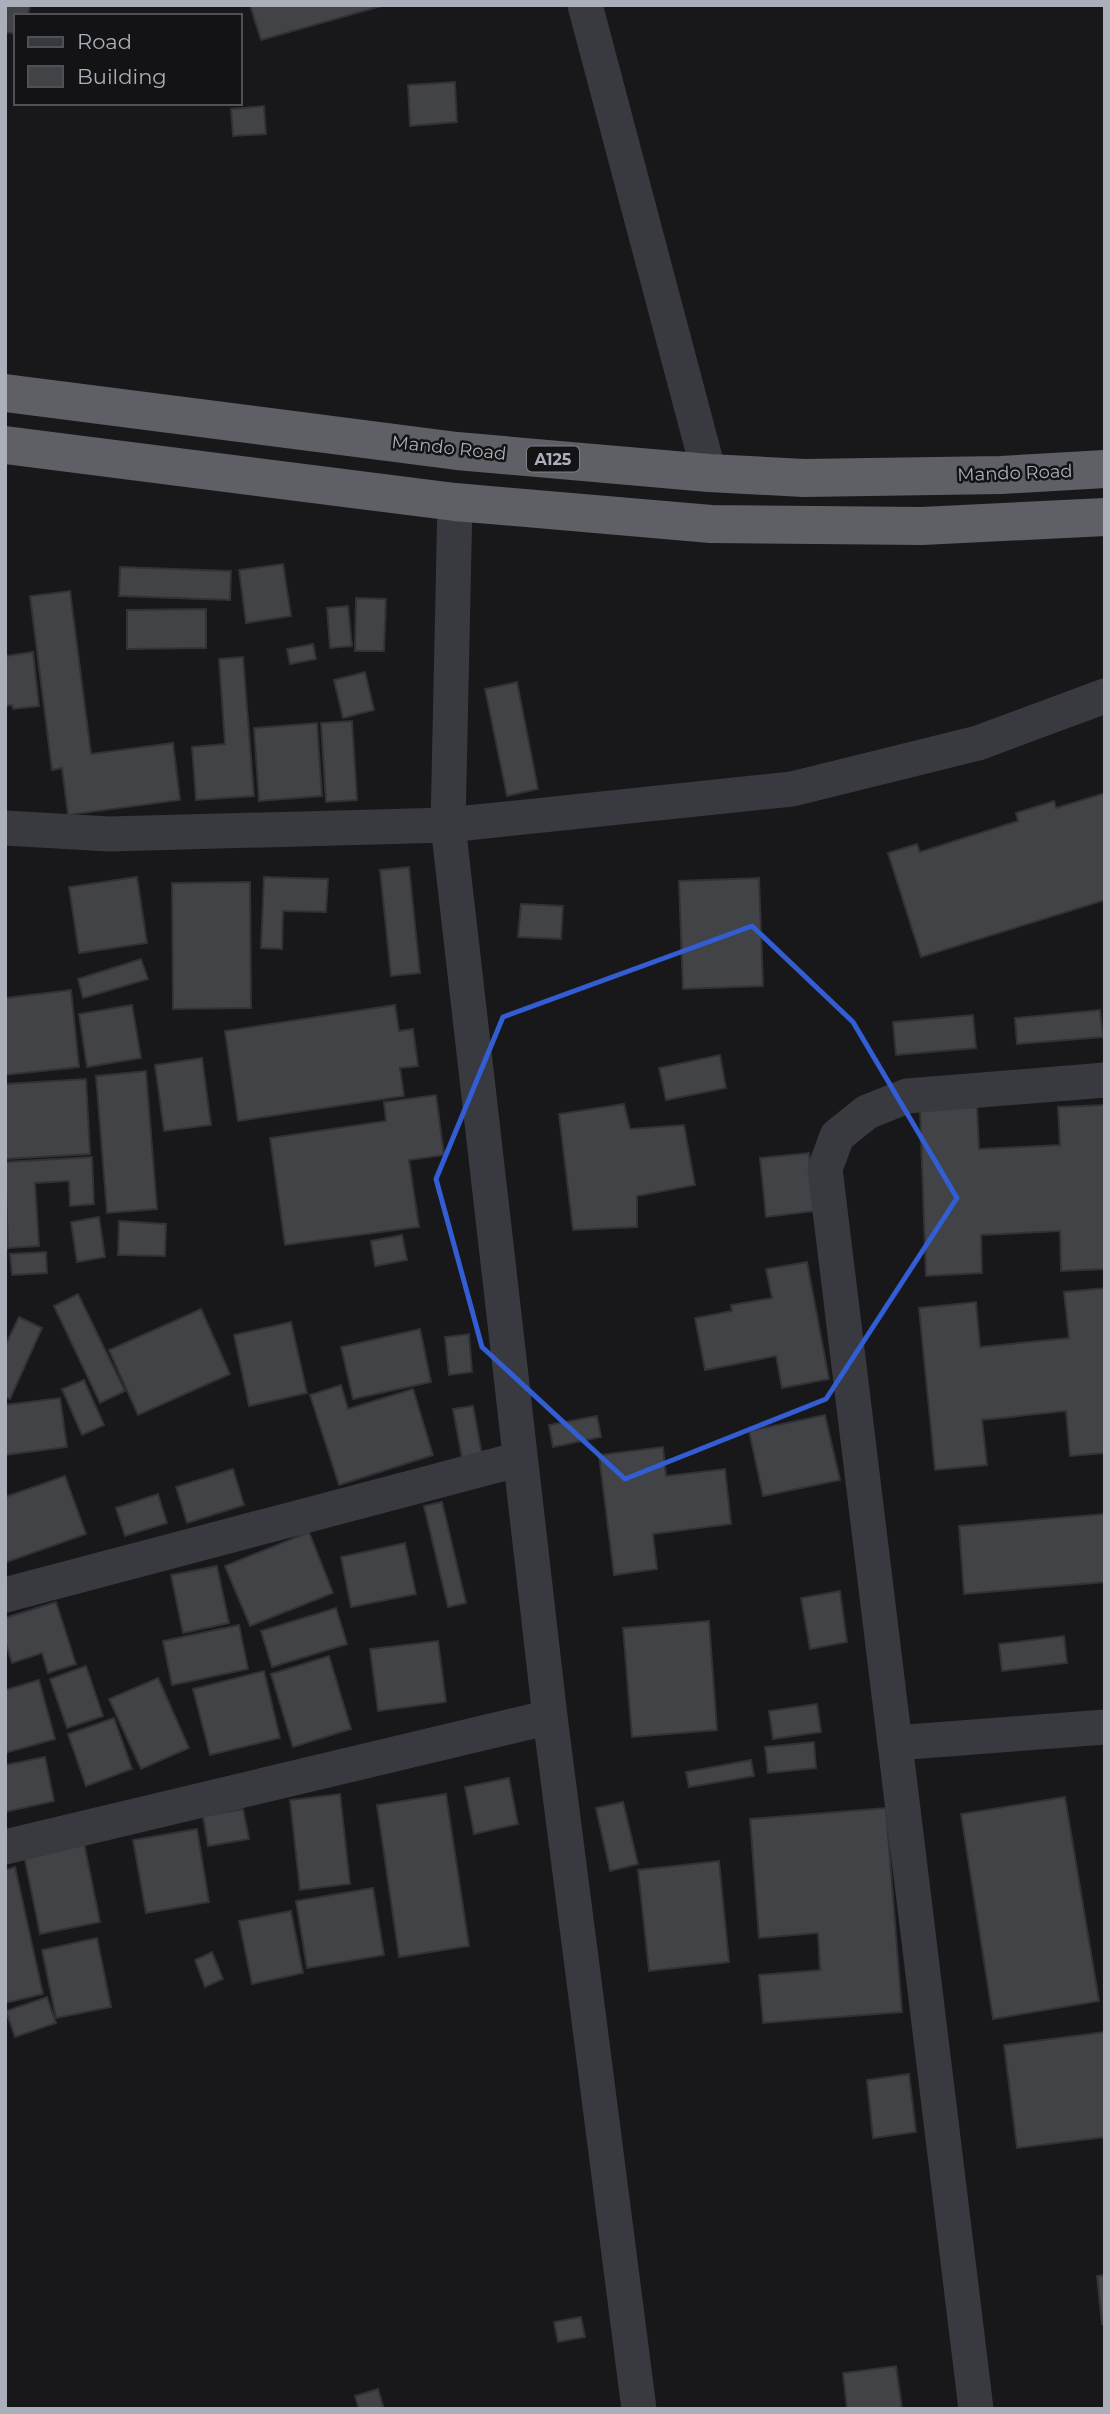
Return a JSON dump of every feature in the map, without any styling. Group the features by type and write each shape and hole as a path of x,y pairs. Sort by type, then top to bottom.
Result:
{"highway":[{"name":"Mando Road","path":"5,393 457,450 709,473 804,478 1001,475 1105,469"},
{"path":"5,445 455,502 711,524 922,526 1105,517"}],"street":[{"path":"585,5 709,473"},
{"path":"455,502 448,825 550,1717 639,2409"},
{"path":"5,828 109,834 448,825 792,789 978,743 1105,696"},
{"path":"976,2409 825,1170 837,1136 867,1112 907,1096 1105,1080"},
{"path":"5,1595 520,1459"},
{"path":"5,1847 550,1717"},
{"path":"895,1743 1105,1727"}],"highlighted area":[{"path":"752,926 853,1022 957,1198 826,1399 625,1479 482,1347 436,1179 503,1017"}],"building":[{"path":"5,5 30,5 28,14 14,14 14,34 5,32"},
{"path":"250,5 385,5 261,40"},
{"path":"455,82 457,122 410,126 408,85"},
{"path":"264,106 266,134 233,136 231,109"},
{"path":"283,564 291,616 246,623 239,570"},
{"path":"120,567 231,571 230,600 119,596"},
{"path":"70,591 91,754 173,743 180,800 68,815 62,768 52,770 30,596"},
{"path":"356,598 386,599 384,651 355,651"},
{"path":"348,606 352,646 330,648 327,608"},
{"path":"206,609 206,648 127,649 127,610"},
{"path":"313,644 316,659 290,664 287,649"},
{"path":"33,652 39,706 13,709 12,705 5,706 5,656"},
{"path":"243,657 254,796 196,800 192,747 225,744 219,659"},
{"path":"365,672 374,710 343,718 334,680"},
{"path":"517,682 538,789 507,796 485,689"},
{"path":"352,721 357,800 326,802 321,723"},
{"path":"317,723 322,796 259,801 254,728"},
{"path":"1105,793 1105,900 921,957 888,853 917,844 920,852 1018,821 1016,813 1054,801 1056,808"},
{"path":"409,867 420,973 391,976 380,870"},
{"path":"137,877 147,943 79,953 69,887"},
{"path":"264,877 328,879 326,912 283,911 282,949 261,948"},
{"path":"759,878 763,986 683,989 679,881"},
{"path":"250,882 251,1008 173,1009 172,883"},
{"path":"521,904 563,906 561,939 518,937"},
{"path":"141,959 148,979 83,998 78,979"},
{"path":"71,990 79,1067 5,1075 5,998"},
{"path":"132,1005 141,1058 87,1067 79,1014"},
{"path":"395,1005 399,1031 413,1029 418,1066 400,1068 404,1096 238,1121 225,1031"},
{"path":"1100,1010 1103,1037 1017,1044 1015,1018"},
{"path":"973,1015 976,1048 896,1055 893,1022"},
{"path":"720,1055 726,1088 666,1100 659,1068"},
{"path":"202,1058 211,1125 164,1131 155,1065"},
{"path":"146,1071 157,1209 107,1213 96,1076"},
{"path":"86,1079 90,1154 5,1159 5,1084"},
{"path":"436,1095 444,1155 409,1160 419,1227 285,1245 270,1138 386,1121 384,1102"},
{"path":"624,1104 630,1129 684,1125 695,1185 637,1196 637,1227 573,1230 559,1114"},
{"path":"1105,1105 1105,1269 1061,1271 1060,1231 981,1235 982,1273 926,1276 920,1109 977,1107 979,1149 1060,1145 1058,1107"},
{"path":"809,1153 815,1211 766,1217 760,1158"},
{"path":"92,1157 94,1204 70,1206 69,1181 35,1183 39,1246 8,1248 5,1162"},
{"path":"99,1217 105,1257 77,1262 71,1222"},
{"path":"119,1221 166,1224 165,1256 118,1255"},
{"path":"402,1235 407,1260 375,1266 371,1241"},
{"path":"46,1252 47,1273 12,1275 10,1254"},
{"path":"807,1262 829,1379 782,1388 776,1356 705,1370 695,1318 732,1311 731,1305 772,1298 766,1269"},
{"path":"1105,1288 1105,1453 1070,1456 1066,1411 982,1420 987,1465 935,1470 919,1308 976,1302 980,1347 1069,1338 1064,1292"},
{"path":"78,1294 125,1391 100,1403 54,1306"},
{"path":"201,1309 230,1374 138,1415 109,1350"},
{"path":"19,1317 42,1328 10,1399 5,1397 5,1346"},
{"path":"291,1322 307,1393 249,1406 234,1335"},
{"path":"420,1329 431,1382 353,1399 341,1347"},
{"path":"469,1334 472,1372 449,1375 445,1337"},
{"path":"84,1380 104,1425 82,1435 62,1389"},
{"path":"341,1385 348,1409 413,1389 433,1455 339,1485 310,1395"},
{"path":"60,1398 67,1447 5,1455 5,1405"},
{"path":"473,1406 482,1455 462,1458 453,1409"},
{"path":"825,1415 840,1480 763,1496 749,1431"},
{"path":"597,1416 601,1437 553,1447 549,1425"},
{"path":"663,1447 666,1476 725,1469 731,1524 653,1534 657,1569 614,1575 599,1455"},
{"path":"233,1469 244,1505 187,1523 176,1487"},
{"path":"65,1476 86,1534 7,1562 5,1497"},
{"path":"158,1494 167,1523 125,1536 116,1508"},
{"path":"442,1502 466,1603 448,1607 424,1506"},
{"path":"1105,1514 1105,1582 964,1594 959,1526"},
{"path":"309,1532 333,1593 250,1626 225,1566"},
{"path":"405,1543 416,1594 351,1607 341,1557"},
{"path":"217,1566 229,1623 183,1633 171,1575"},
{"path":"840,1591 847,1642 810,1649 801,1598"},
{"path":"56,1602 76,1664 48,1673 42,1653 12,1663 5,1641 5,1618"},
{"path":"336,1608 347,1644 272,1667 261,1631"},
{"path":"709,1621 717,1730 632,1737 623,1628"},
{"path":"239,1625 248,1669 172,1685 163,1641"},
{"path":"1064,1636 1067,1663 1002,1671 999,1644"},
{"path":"438,1641 446,1702 378,1711 370,1649"},
{"path":"329,1656 351,1729 293,1747 271,1674"},
{"path":"86,1666 103,1716 67,1728 50,1679"},
{"path":"264,1671 280,1738 210,1755 193,1689"},
{"path":"158,1678 189,1748 141,1769 109,1699"},
{"path":"39,1680 55,1739 5,1753 5,1690"},
{"path":"817,1704 821,1732 773,1739 769,1711"},
{"path":"114,1718 132,1769 86,1786 68,1734"},
{"path":"814,1742 816,1768 768,1773 765,1747"},
{"path":"45,1757 54,1801 5,1812 5,1765"},
{"path":"751,1760 754,1776 689,1787 686,1772"},
{"path":"509,1778 518,1824 474,1834 465,1787"},
{"path":"340,1794 350,1884 300,1890 290,1800"},
{"path":"446,1794 469,1946 399,1957 377,1805"},
{"path":"1065,1797 1099,2001 993,2019 961,1814"},
{"path":"623,1802 638,1864 610,1871 596,1808"},
{"path":"886,1808 902,2012 763,2023 759,1975 820,1970 818,1933 759,1938 750,1819"},
{"path":"243,1809 249,1839 208,1846 203,1816"},
{"path":"197,1829 209,1902 146,1913 133,1840"},
{"path":"84,1843 100,1922 40,1934 24,1855"},
{"path":"719,1861 729,1962 649,1971 638,1870"},
{"path":"15,1867 43,1994 5,2003 5,1870"},
{"path":"373,1888 384,1955 307,1968 296,1901"},
{"path":"291,1911 303,1973 252,1984 239,1921"},
{"path":"97,1938 111,2007 56,2018 42,1950"},
{"path":"212,1952 223,1979 205,1987 195,1960"},
{"path":"47,1997 56,2023 15,2037 6,2011"},
{"path":"1105,2032 1105,2137 1017,2148 1004,2045"},
{"path":"909,2074 916,2132 873,2138 867,2080"},
{"path":"1105,2275 1105,2324 1102,2324 1097,2276"},
{"path":"581,2317 585,2337 558,2342 554,2322"},
{"path":"896,2366 902,2408 847,2409 843,2373"},
{"path":"378,2389 384,2409 359,2409 355,2396"}]}
